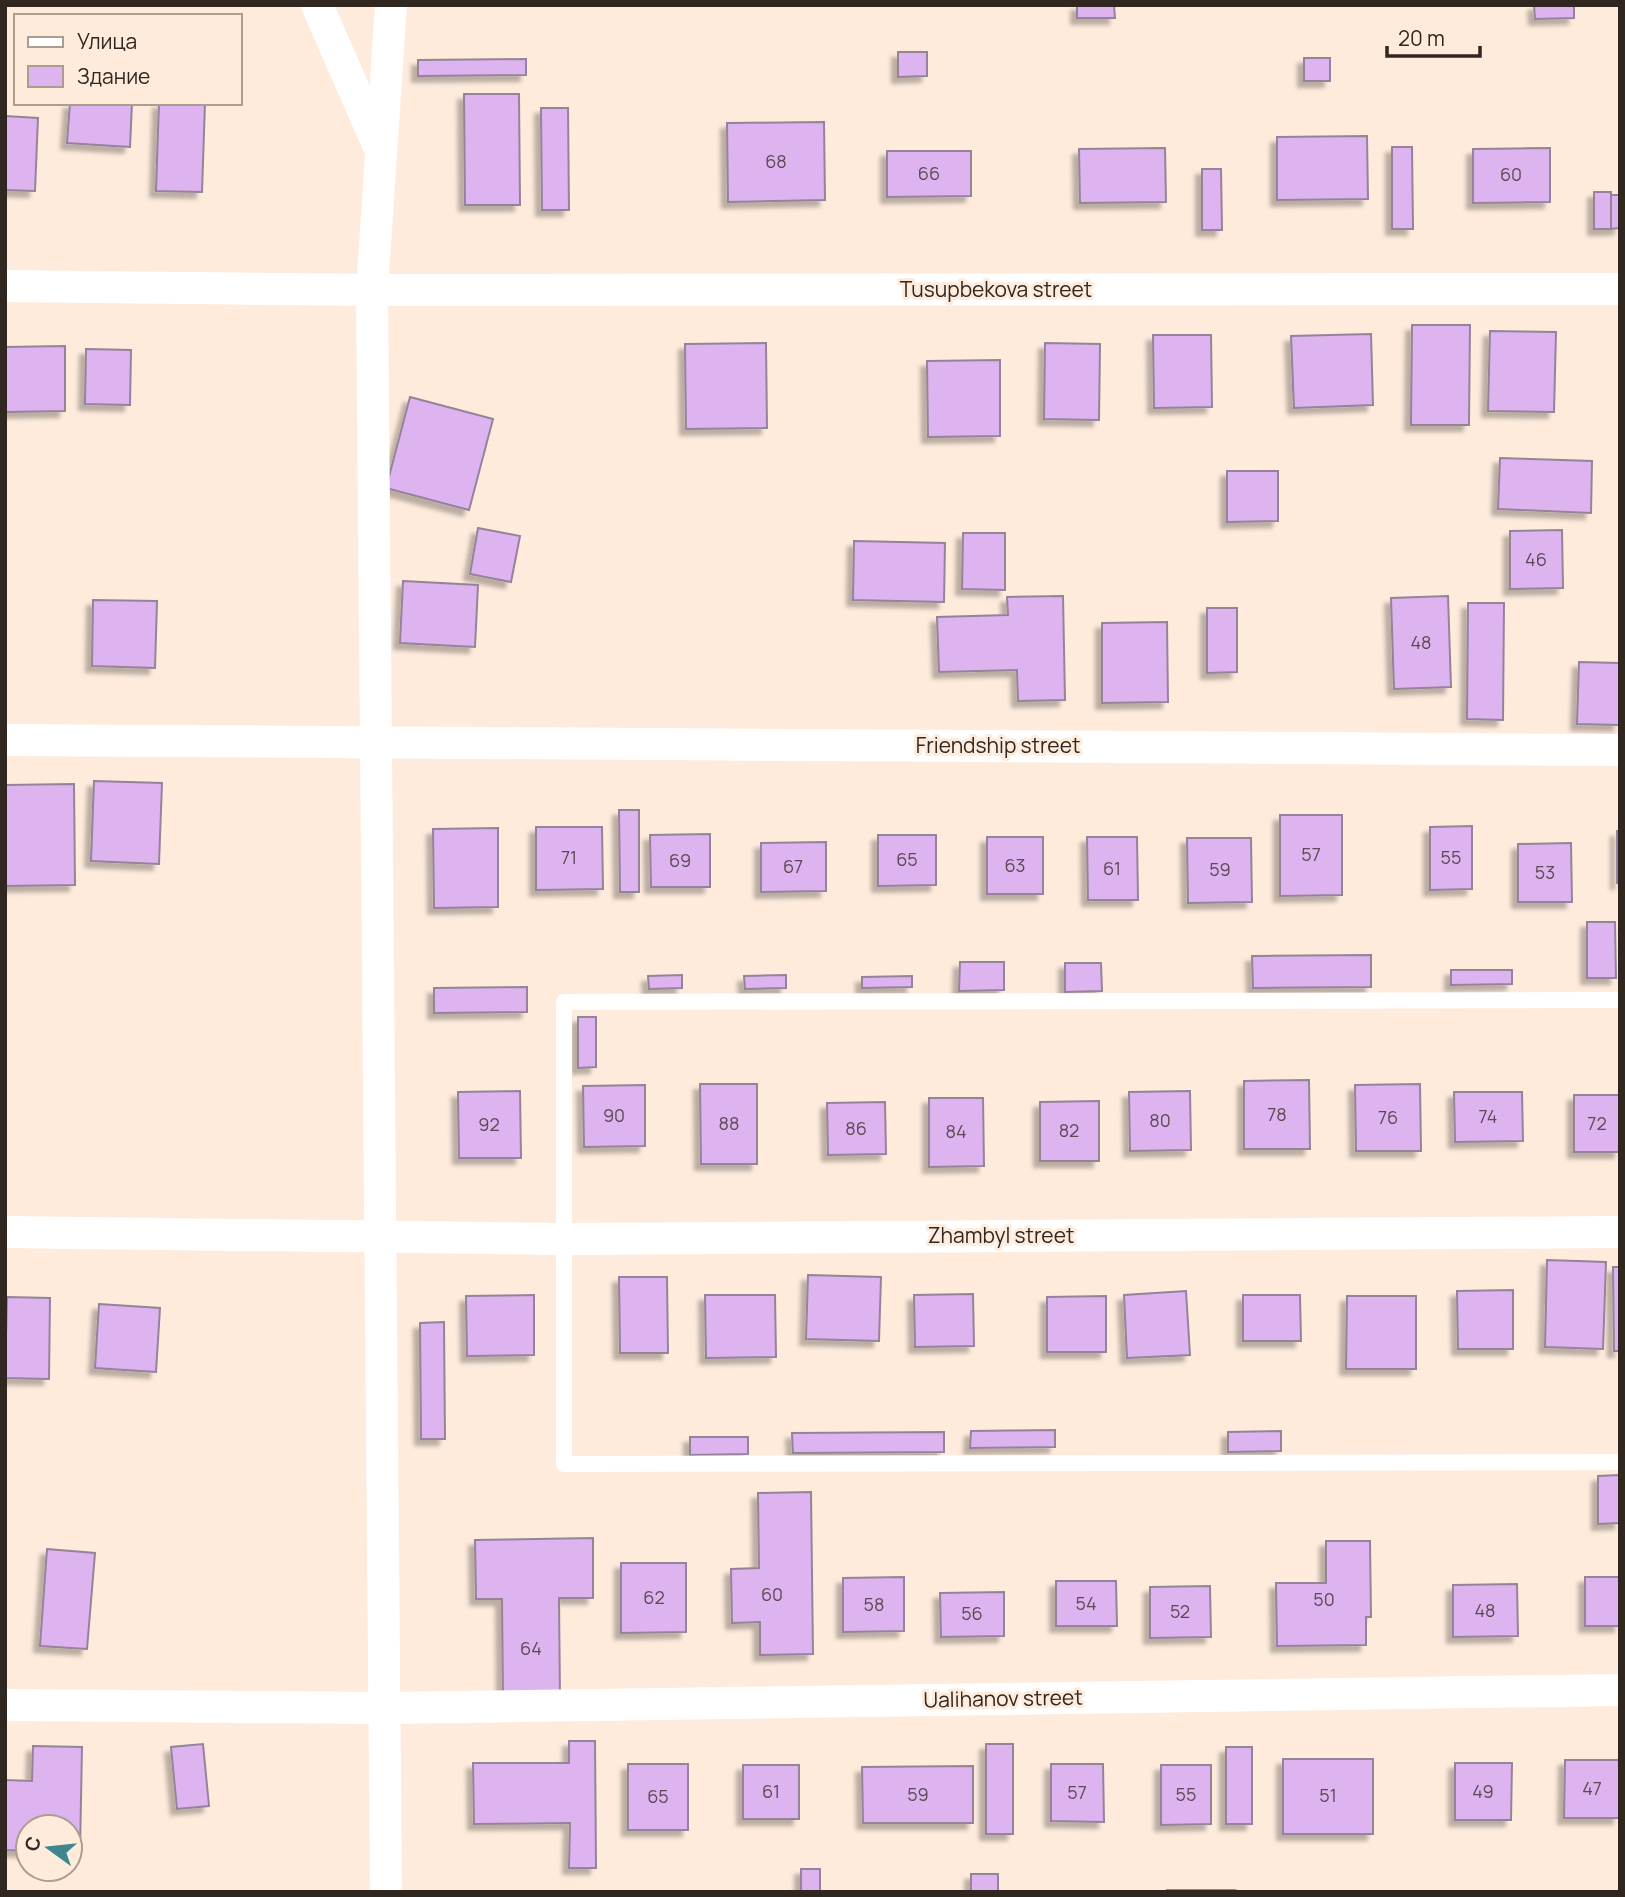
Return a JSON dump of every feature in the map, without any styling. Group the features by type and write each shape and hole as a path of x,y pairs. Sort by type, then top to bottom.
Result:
{"street":[{"path":"317,5 382,153"},
{"path":"386,1892 372,290 391,5"},
{"name":"Tusupbekova street","path":"5,286 372,290 1620,289"},
{"name":"Friendship street","path":"5,740 1620,750"},
{"name":"Zhambyl street","path":"5,1232 564,1239 1620,1232"},
{"name":"Ualihanov street","path":"5,1705 386,1708 1620,1690"}],"lane":[{"path":"1620,1000 564,1002 564,1464 1620,1462"}],"building":[{"path":"1077,5 1114,5 1115,18 1077,18"},
{"path":"1534,5 1574,5 1574,18 1535,19"},
{"path":"898,52 927,52 927,76 898,77"},
{"path":"1304,58 1330,58 1330,81 1304,81"},
{"path":"526,59 526,75 418,76 418,60"},
{"path":"464,94 519,94 520,205 465,205"},
{"path":"70,105 132,105 130,147 67,143"},
{"path":"159,105 205,105 202,192 156,191"},
{"path":"541,108 568,108 569,210 542,210"},
{"path":"5,116 38,118 35,191 5,190"},
{"path":"824,122 825,200 728,202 727,123"},
{"path":"1367,136 1368,199 1277,200 1277,137"},
{"path":"1392,147 1412,147 1413,229 1392,229"},
{"path":"1165,148 1166,202 1080,203 1079,149"},
{"path":"1550,148 1550,202 1473,203 1473,149"},
{"path":"887,151 971,151 971,196 887,197"},
{"path":"1202,169 1221,169 1222,230 1202,230"},
{"path":"1594,192 1611,192 1611,229 1594,229"},
{"path":"1611,195 1620,195 1620,228 1611,229"},
{"path":"1412,325 1470,325 1469,425 1411,425"},
{"path":"1490,331 1556,332 1554,412 1488,411"},
{"path":"1371,334 1373,405 1294,408 1291,336"},
{"path":"1153,335 1211,335 1212,407 1154,408"},
{"path":"766,343 767,428 686,429 685,344"},
{"path":"1045,343 1100,344 1099,420 1044,419"},
{"path":"65,346 65,411 5,412 5,347"},
{"path":"86,349 131,350 130,405 85,404"},
{"path":"1000,360 1000,436 928,437 927,361"},
{"path":"410,397 493,419 469,510 386,488"},
{"path":"1500,458 1592,461 1591,513 1498,509"},
{"path":"1227,471 1278,471 1278,521 1227,522"},
{"path":"478,528 520,536 511,582 470,574"},
{"path":"1562,530 1563,588 1510,589 1510,531"},
{"path":"963,533 1005,533 1005,590 962,589"},
{"path":"854,541 945,543 944,602 853,600"},
{"path":"403,581 478,585 475,647 400,643"},
{"path":"1063,596 1065,700 1018,701 1017,670 939,672 937,617 1008,615 1007,597"},
{"path":"1448,596 1451,687 1394,689 1391,598"},
{"path":"93,600 157,601 155,668 92,666"},
{"path":"1468,603 1504,603 1503,720 1467,719"},
{"path":"1207,608 1237,608 1237,672 1207,673"},
{"path":"1167,622 1168,702 1102,703 1102,623"},
{"path":"1579,662 1620,663 1619,725 1577,724"},
{"path":"94,781 162,783 159,864 91,861"},
{"path":"74,784 75,885 5,886 5,785"},
{"path":"619,810 639,810 639,892 620,892"},
{"path":"1280,815 1342,815 1342,895 1280,896"},
{"path":"1472,826 1472,889 1430,890 1430,827"},
{"path":"536,827 602,827 603,889 536,890"},
{"path":"498,828 498,907 434,908 433,829"},
{"path":"1617,831 1620,831 1620,883 1617,883"},
{"path":"710,834 710,887 651,887 650,835"},
{"path":"878,835 936,835 936,885 878,886"},
{"path":"987,837 1043,837 1043,894 987,894"},
{"path":"1087,837 1137,837 1138,900 1088,900"},
{"path":"1187,838 1251,838 1252,902 1188,903"},
{"path":"826,842 826,891 761,892 761,843"},
{"path":"1571,843 1572,902 1518,902 1518,844"},
{"path":"1587,922 1615,922 1616,978 1587,978"},
{"path":"1371,955 1371,987 1253,988 1252,956"},
{"path":"960,962 1004,962 1004,990 959,991"},
{"path":"1065,963 1101,963 1102,991 1065,992"},
{"path":"1451,970 1512,970 1512,984 1451,985"},
{"path":"682,975 682,988 649,989 648,976"},
{"path":"786,975 786,988 745,989 744,976"},
{"path":"912,976 912,987 862,988 862,977"},
{"path":"527,987 527,1012 434,1013 434,988"},
{"path":"578,1017 596,1017 596,1067 578,1068"},
{"path":"1309,1080 1310,1149 1244,1149 1244,1081"},
{"path":"700,1084 757,1084 757,1164 701,1164"},
{"path":"1420,1084 1421,1151 1356,1151 1355,1085"},
{"path":"645,1085 645,1146 584,1147 583,1086"},
{"path":"520,1091 521,1158 459,1158 458,1092"},
{"path":"1190,1091 1191,1150 1130,1151 1129,1092"},
{"path":"1454,1092 1522,1092 1523,1141 1455,1142"},
{"path":"1574,1095 1620,1095 1620,1152 1574,1152"},
{"path":"929,1098 983,1098 984,1166 929,1167"},
{"path":"1099,1101 1099,1161 1040,1161 1040,1102"},
{"path":"885,1102 886,1154 828,1155 827,1103"},
{"path":"1547,1260 1606,1262 1603,1349 1545,1347"},
{"path":"1613,1267 1620,1267 1620,1351 1614,1351"},
{"path":"808,1275 881,1277 879,1341 806,1339"},
{"path":"619,1277 667,1277 668,1353 620,1353"},
{"path":"1513,1290 1513,1349 1458,1349 1457,1291"},
{"path":"1186,1291 1190,1355 1127,1358 1124,1295"},
{"path":"973,1294 974,1346 915,1347 914,1295"},
{"path":"534,1295 534,1355 467,1356 466,1296"},
{"path":"705,1295 775,1295 776,1357 706,1358"},
{"path":"1243,1295 1300,1295 1301,1341 1243,1341"},
{"path":"1106,1296 1106,1352 1047,1352 1047,1297"},
{"path":"1347,1296 1416,1296 1416,1369 1346,1369"},
{"path":"7,1297 50,1298 49,1379 5,1378"},
{"path":"99,1304 160,1308 156,1372 95,1368"},
{"path":"444,1322 445,1439 421,1439 420,1323"},
{"path":"1055,1430 1055,1447 970,1448 971,1431"},
{"path":"1281,1431 1281,1451 1228,1452 1228,1432"},
{"path":"944,1432 944,1452 793,1453 792,1433"},
{"path":"690,1437 748,1437 748,1454 690,1455"},
{"path":"1620,1475 1620,1523 1598,1524 1598,1476"},
{"path":"811,1492 813,1654 760,1655 760,1622 732,1623 731,1569 759,1568 758,1493"},
{"path":"593,1538 593,1598 559,1598 560,1699 503,1700 502,1599 476,1599 475,1540"},
{"path":"1326,1541 1370,1541 1371,1617 1366,1617 1366,1645 1277,1646 1276,1583 1326,1583"},
{"path":"47,1549 95,1553 87,1649 40,1646"},
{"path":"621,1563 686,1563 686,1632 621,1633"},
{"path":"904,1577 904,1631 843,1632 843,1578"},
{"path":"1585,1577 1620,1577 1620,1626 1585,1626"},
{"path":"1056,1581 1116,1581 1117,1626 1056,1626"},
{"path":"1517,1584 1518,1636 1453,1637 1453,1585"},
{"path":"1210,1586 1211,1637 1150,1638 1150,1587"},
{"path":"1004,1592 1004,1636 941,1637 940,1593"},
{"path":"569,1741 595,1741 596,1868 569,1868 570,1823 474,1824 473,1763 569,1763"},
{"path":"203,1744 209,1806 177,1809 171,1747"},
{"path":"986,1744 1013,1744 1013,1834 986,1834"},
{"path":"33,1746 82,1747 81,1813 14,1813 14,1850 5,1850 5,1780 32,1781"},
{"path":"1226,1747 1252,1747 1252,1824 1226,1824"},
{"path":"1283,1759 1373,1759 1373,1834 1283,1834"},
{"path":"1565,1760 1619,1760 1619,1818 1564,1818"},
{"path":"1455,1763 1512,1763 1511,1820 1455,1820"},
{"path":"628,1764 688,1764 688,1830 628,1830"},
{"path":"1051,1764 1103,1764 1104,1822 1051,1821"},
{"path":"743,1765 799,1765 799,1819 743,1819"},
{"path":"1161,1765 1211,1765 1211,1824 1161,1825"},
{"path":"973,1766 973,1823 863,1823 862,1767"},
{"path":"801,1869 820,1869 820,1892 801,1892"},
{"path":"971,1874 998,1874 998,1892 971,1892"},
{"path":"1167,1890 1235,1890 1167,1892"}]}
